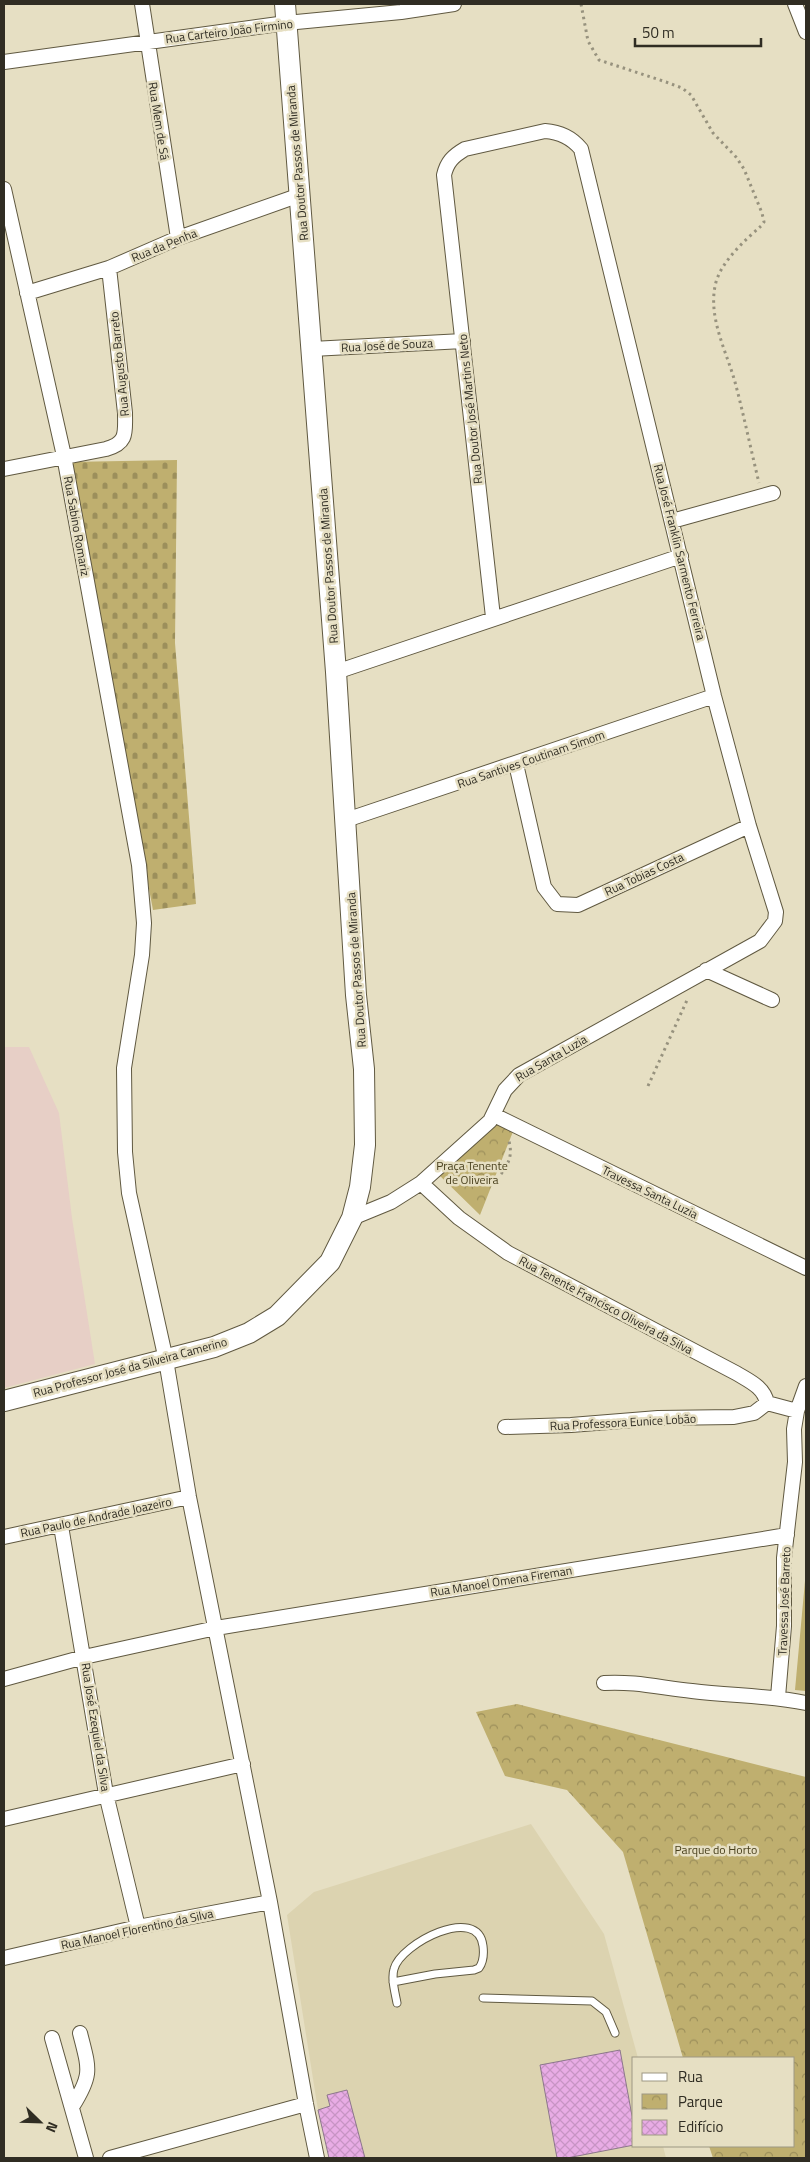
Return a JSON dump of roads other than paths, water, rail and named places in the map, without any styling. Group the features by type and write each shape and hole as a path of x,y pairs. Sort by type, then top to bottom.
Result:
{"street":[{"name":"Rua Mem de Sá","path":"142,4 178,238"},
{"name":"Rua Carteiro João Firmino","path":"4,62 147,42 285,13 401,12 454,4"},
{"path":"795,4 806,32"},
{"name":"Rua Doutor Passos de Miranda","path":"285,13 336,672 356,995 364,1077 365,1130"},
{"name":"Rua Doutor José Martins Neto","path":"494,618 446,201 444,175 446,164 454,155 465,149 545,131 563,135 574,141 581,149"},
{"name":"Rua José Franklin Sarmento Ferreira","path":"581,149 714,696 749,826 776,912 774,922 769,931 754,944"},
{"name":"Rua Sabino Romariz","path":"4,189 64,456 139,865 144,931 141,963 124,1068 125,1152 130,1193 166,1360 189,1497 270,1902 317,2158"},
{"name":"Rua da Penha","path":"27,293 109,268 178,238 300,195"},
{"name":"Rua Augusto Barreto","path":"64,456 106,449 119,444 124,434 125,427 109,268"},
{"name":"Rua José de Souza","path":"312,349 463,342"},
{"path":"4,469 64,456"},
{"path":"672,521 768,494"},
{"path":"336,672 681,556"},
{"name":"Rua Santives Coutinam Simom","path":"346,820 714,696"},
{"name":"Rua Tobias Costa","path":"516,764 544,887 557,904 578,905 749,826"},
{"name":"Rua Santa Luzia","path":"352,1218 390,1202 421,1183 498,1118 505,1090 519,1076 754,944"},
{"path":"702,973 772,1000"},
{"name":"Travessa Santa Luzia","path":"498,1118 806,1268"},
{"name":"Rua Professor José da Silveira Camerino","path":"4,1401 214,1347 249,1333 276,1316 330,1262 352,1218 363,1169 365,1130"},
{"name":"Rua Tenente Francisco Oliveira da Silva","path":"421,1183 459,1218 508,1254 736,1373 756,1386 766,1396 767,1403"},
{"name":"Travessa José Barreto","path":"778,1697 783,1652 784,1558 801,1440 794,1429 797,1411 806,1386"},
{"path":"767,1403 797,1411"},
{"name":"Rua Professora Eunice Lobão","path":"505,1427 571,1425 658,1418 734,1418 754,1413 767,1403"},
{"name":"Rua Paulo de Andrade Joazeiro","path":"4,1537 189,1497"},
{"name":"Rua José Ezequiel da Silva","path":"61,1526 106,1794 138,1927"},
{"name":"Rua Manoel Omena Fireman","path":"4,1679 84,1657 216,1628 787,1535"},
{"path":"604,1683 623,1682 739,1696 778,1697 806,1703"},
{"path":"4,1819 243,1764"},
{"name":"Rua Manoel Florentino da Silva","path":"4,1958 138,1927 270,1902"},
{"path":"72,2107 84,2089 89,2075 89,2067 80,2033"},
{"path":"52,2038 86,2158"},
{"path":"110,2158 306,2104"}],"lane":[{"path":"393,1982 479,1968 484,1955 480,1934 463,1926 434,1934 416,1945 397,1962 394,1968 393,1982 397,2003"},
{"path":"483,1998 592,2001 606,2012 615,2033"}],"park label":[{"name":"Praça Tenente de Oliveira","path":"472,1172"},
{"name":"Parque do Horto","path":"716,1849"}]}
